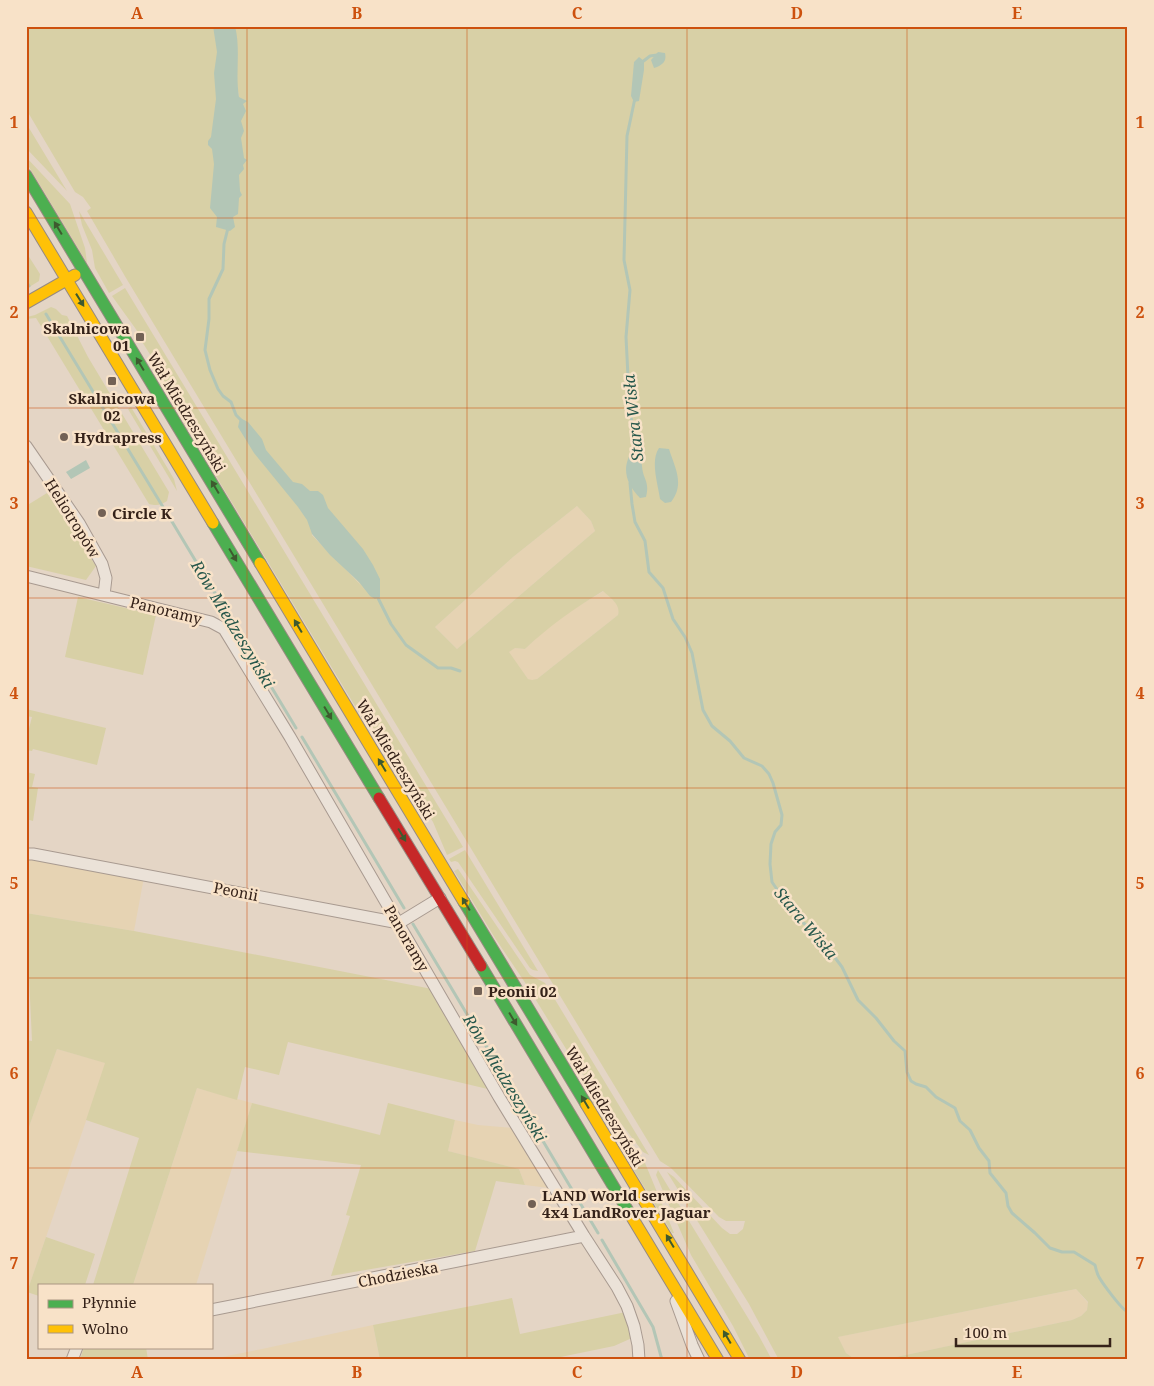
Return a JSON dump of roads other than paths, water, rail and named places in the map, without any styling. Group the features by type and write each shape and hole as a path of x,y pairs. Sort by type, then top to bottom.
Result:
{"main road":[{"name":"Wał Miedzeszyński","path":"26,175 740,1360"},
{"path":"26,212 718,1360"},
{"path":"26,303 84,270"},
{"path":"684,1303 701,1293"},
{"path":"697,1323 714,1315"}],"street":[{"name":"Heliotropów","path":"26,446 78,523 102,564 106,578 104,595"},
{"name":"Panoramy","path":"26,576 211,622 224,629 290,737 494,1089 617,1287 627,1306 634,1326 639,1360"},
{"name":"Peonii","path":"26,854 43,855 399,923"},
{"path":"399,923 440,898"},
{"name":"Chodzieska","path":"212,1310 584,1236"},
{"path":"665,1271 699,1360"},
{"path":"72,1360 77,1348"}],"waterway":[{"name":"Stara Wisła","path":"641,63 650,56 657,55"},
{"name":"Stara Wisła","path":"635,98 627,136 624,260 630,290 626,337 629,396 632,425 638,452"},
{"path":"228,228 224,244 223,269 209,299 209,319 205,350 210,370 218,389 231,402 236,415 242,421"},
{"name":"Rów Miedzeszyński","path":"26,281 29,286"},
{"name":"Rów Miedzeszyński","path":"46,314 163,507"},
{"name":"Stara Wisła","path":"630,483 635,522 645,541 649,572 663,588 673,619 685,637 692,653 703,710 712,726 730,741 744,758 762,766 769,774 773,783 782,815 781,825 775,832 771,844 770,864 772,882 795,916 818,935 842,967 858,1000 905,1051 907,1072 911,1081 926,1087 936,1097 955,1108 960,1121 970,1130 979,1148 989,1161 990,1173 1006,1193 1008,1206 1012,1213 1050,1248 1062,1252 1074,1252 1095,1265 1098,1276 1104,1285 1117,1302 1128,1312"},
{"name":"Rów Miedzeszyński","path":"171,520 296,728"},
{"path":"376,594 391,624 406,645 438,668 451,668 460,671"},
{"name":"Rów Miedzeszyński","path":"302,737 404,908"},
{"name":"Rów Miedzeszyński","path":"413,924 598,1233"},
{"name":"Rów Miedzeszyński","path":"602,1240 653,1327 662,1360"}],"place":[{"name":"Skalnicowa 01","path":"140,337"},
{"name":"Skalnicowa 02","path":"112,381"},
{"name":"Hydrapress","path":"64,437"},
{"name":"Circle K","path":"102,513"},
{"name":"Peonii 02","path":"478,991"},
{"name":"LAND World serwis 4x4 LandRover Jaguar","path":"532,1204"}]}
